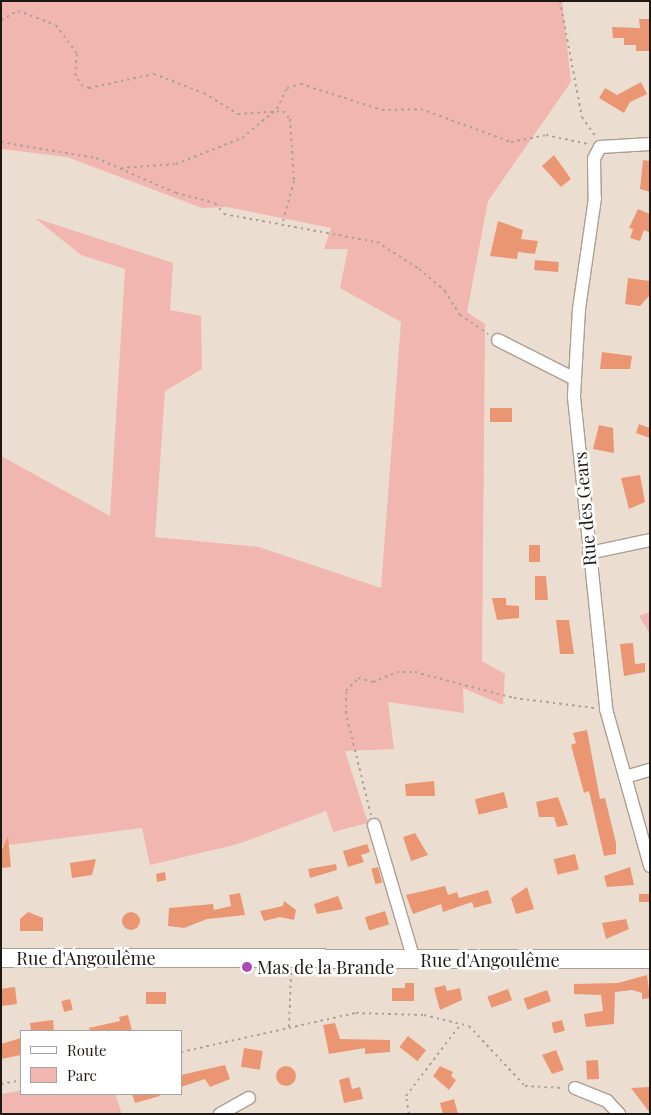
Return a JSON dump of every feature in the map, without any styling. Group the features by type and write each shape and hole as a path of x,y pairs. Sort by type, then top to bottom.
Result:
{"street":[{"path":"600,147 650,144"},
{"name":"Rue des Gears","path":"600,147 594,159 595,198 579,309 575,379 589,553 606,709 650,866"},
{"path":"498,340 575,379"},
{"path":"589,553 650,540"},
{"path":"625,777 650,770"},
{"path":"374,825 414,960"},
{"name":"Rue d'Angoulême","path":"1,958 650,959"},
{"path":"575,1088 607,1101 619,1114"},
{"path":"220,1114 249,1098"}],"path":[{"path":"560,1 582,117 600,147"},
{"path":"1,20 18,11 28,12 56,25 78,54 75,73 80,85 89,88 154,74 204,93 238,114 277,109 290,119 294,181 282,225"},
{"path":"121,168 176,164 211,152 242,138 277,109 281,94 301,84 382,110 421,109 511,142 546,135 600,147"},
{"path":"1,142 96,158 192,199 215,203 224,214 377,242 419,269 445,290 460,315 498,340"},
{"path":"374,825 346,714 346,691 358,678 373,682 397,672 415,672 514,698 606,709"},
{"path":"290,1027 291,958"},
{"path":"182,1052 356,1013 424,1015 461,1024 484,1038 525,1086 575,1088"},
{"path":"409,1114 406,1096 461,1024"},
{"path":"1,1084 20,1080"}],"green space":[{"path":"1,1 562,1 571,82 488,201 467,312 485,324 482,661 505,674 503,705 463,688 464,713 388,702 394,749 345,751 368,823 333,832 326,811 238,844 150,865 142,828 1,846 1,456 110,516 125,269 81,255 35,218 173,263 170,310 201,316 202,369 165,391 155,537 259,547 381,588 401,322 340,288 348,249 324,249 331,228 227,207 202,208 67,157 1,149"},
{"path":"650,612 650,634 639,616"},
{"path":"20,1091 20,1095 115,1095 122,1114 1,1114 1,1094"}],"building":[{"path":"639,19 650,19 650,51 636,51 636,45 624,45 624,38 613,38 612,27 640,28"},
{"path":"641,82 647,94 630,102 624,113 599,98 605,88 617,95"},
{"path":"554,155 571,179 561,187 542,166"},
{"path":"643,160 650,161 650,192 640,189"},
{"path":"638,209 650,214 650,233 644,230 640,241 630,238 633,229 629,228"},
{"path":"498,221 523,230 521,239 538,241 535,254 518,252 517,259 490,256"},
{"path":"535,260 559,262 558,272 534,270"},
{"path":"628,278 650,281 649,296 640,306 625,304"},
{"path":"602,352 632,356 630,369 600,369"},
{"path":"490,408 512,408 512,422 490,422"},
{"path":"639,424 650,428 650,438 636,433"},
{"path":"599,425 613,428 614,453 593,449"},
{"path":"640,475 645,502 629,509 621,478"},
{"path":"529,545 540,545 540,562 529,562"},
{"path":"535,576 546,576 548,600 535,600"},
{"path":"492,598 506,598 506,605 519,606 519,618 497,620"},
{"path":"556,620 569,620 574,654 560,654"},
{"path":"633,643 635,664 645,663 645,672 624,676 620,644"},
{"path":"587,730 600,799 605,798 616,843 616,854 604,856 589,791 584,793 571,745 576,743 573,733"},
{"path":"434,781 435,796 406,796 405,784"},
{"path":"504,792 508,808 479,815 475,799"},
{"path":"558,797 568,825 557,827 554,817 539,817 536,802"},
{"path":"415,833 428,855 411,861 403,837"},
{"path":"8,836 11,867 1,868 1,852"},
{"path":"367,844 370,852 361,855 364,862 348,867 343,851"},
{"path":"575,854 579,870 558,875 554,859"},
{"path":"96,859 92,875 72,878 70,863"},
{"path":"336,864 337,870 310,878 308,869"},
{"path":"378,867 382,882 375,884 371,869"},
{"path":"630,867 634,885 607,887 604,876"},
{"path":"165,872 166,880 157,882 156,874"},
{"path":"445,886 448,895 457,892 459,898 488,890 492,903 474,908 472,902 443,912 441,904 413,914 406,895"},
{"path":"527,887 534,909 516,914 511,898"},
{"path":"240,893 245,915 207,919 184,928 168,926 169,908 213,904 214,910 231,906 229,895"},
{"path":"639,894 650,894 650,902 639,902"},
{"path":"338,896 343,909 317,914 314,904"},
{"path":"284,901 296,910 294,920 280,917 264,921 260,911 283,906"},
{"path":"385,911 389,924 369,931 365,917"},
{"path":"28,912 43,918 43,931 20,931 20,919"},
{"path":"127,912 135,912 140,917 138,928 127,930 122,925 122,917"},
{"path":"626,919 629,929 606,939 602,923"},
{"path":"647,975 650,998 642,999 642,993 632,990 615,992 614,1024 586,1027 584,1014 603,1011 601,995 574,994 574,984 618,983"},
{"path":"405,983 414,983 414,1001 392,1001 392,988 405,988"},
{"path":"445,985 447,991 460,988 462,1000 440,1010 434,988"},
{"path":"15,987 17,1004 1,1006 1,989"},
{"path":"508,989 512,1000 491,1008 487,997"},
{"path":"547,990 551,1001 528,1010 524,999"},
{"path":"146,992 166,992 166,1004 146,1004"},
{"path":"70,999 73,1010 64,1012 61,1001"},
{"path":"128,1015 132,1030 90,1030 89,1028 120,1021 119,1017"},
{"path":"53,1020 54,1030 31,1030 30,1023"},
{"path":"562,1020 565,1031 554,1033 551,1023"},
{"path":"335,1023 340,1039 390,1040 390,1052 365,1054 365,1048 329,1054 323,1025"},
{"path":"408,1036 426,1050 418,1061 399,1047"},
{"path":"20,1038 20,1055 1,1059 1,1044"},
{"path":"244,1048 263,1051 260,1070 241,1067"},
{"path":"556,1050 564,1070 552,1074 542,1055"},
{"path":"598,1060 599,1079 587,1080 586,1061"},
{"path":"225,1065 230,1079 210,1087 205,1079 182,1087 182,1075"},
{"path":"286,1066 293,1069 296,1076 293,1083 286,1086 279,1083 276,1076 279,1069"},
{"path":"440,1066 453,1072 451,1076 456,1080 449,1090 433,1076"},
{"path":"349,1077 352,1089 360,1087 363,1099 344,1103 339,1080"},
{"path":"650,1087 650,1113 631,1088"},
{"path":"132,1095 160,1096 135,1103"},
{"path":"454,1099 458,1114 443,1114 440,1103"}],"place":[{"name":"Mas de la Brande","path":"247,967"}]}
